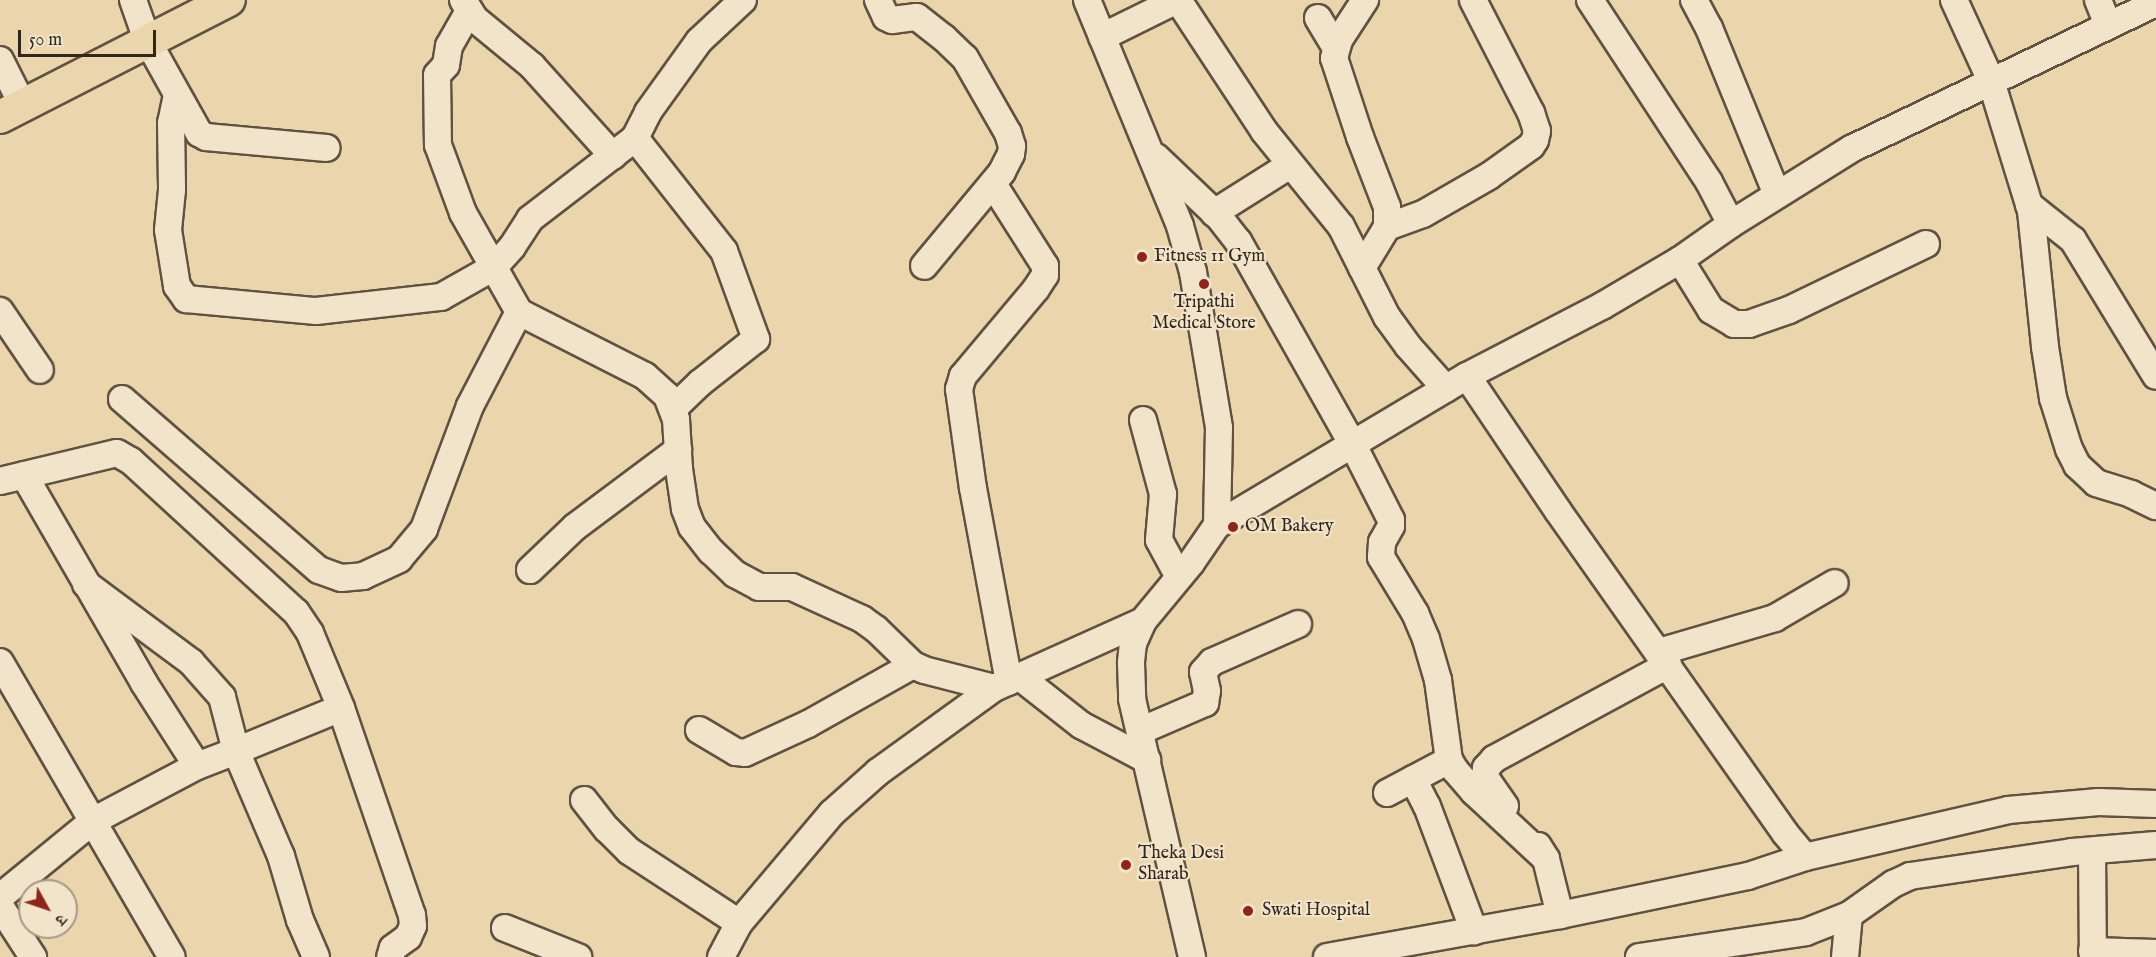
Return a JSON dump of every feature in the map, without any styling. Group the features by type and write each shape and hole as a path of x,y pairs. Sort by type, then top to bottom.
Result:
{"main road":[{"path":"11,112 147,40 229,0"}],"street":[{"path":"133,0 147,40 199,133 206,137 326,148"},
{"path":"177,95 171,123 172,190 168,230 177,286 186,299 316,311 441,297 494,267 512,247 530,219 635,138 648,112 699,41 743,0"},
{"path":"878,0 886,17 892,20 917,17 925,21 965,58 974,70 1012,146 1011,154 993,184 924,266"},
{"path":"1086,0 1180,226 1193,272 1219,428 1217,525"},
{"path":"1102,37 1178,0 1264,131 1341,226 1395,329 1456,383 1558,511 1664,658 1785,833 1805,857"},
{"path":"1362,268 1387,227 1387,207 1334,58 1336,48 1365,0"},
{"path":"1387,227 1423,214 1489,176 1531,146 1535,140 1537,131 1531,113 1473,0"},
{"path":"1590,0 1709,182 1731,224"},
{"path":"1694,0 1705,18 1777,195"},
{"path":"1954,0 1991,81 2029,205 2053,398 2069,449 2077,465 2096,483 2131,494 2156,506"},
{"path":"2098,0 2108,25"},
{"path":"1192,957 1132,699 1131,663 1133,643 1143,621 1217,525 1456,383 1602,306 1680,260 1731,224 1851,148 2156,3"},
{"path":"612,156 532,66 466,5 449,46 446,65 438,75 438,145 463,213 519,312 645,376 659,386 674,408 685,508 692,527 711,551 749,584 759,587 792,587 862,619 876,629 913,665 1008,682 1147,760"},
{"path":"1318,18 1336,48"},
{"path":"0,60 11,112"},
{"path":"635,138 724,251 756,339 700,383 674,408"},
{"path":"1149,151 1214,213 1238,241 1353,445 1391,520 1391,526 1382,542 1381,557 1426,639 1438,680 1449,760 1467,785 1546,859"},
{"path":"1214,213 1290,165"},
{"path":"993,184 1038,252 1045,275 1036,289 963,376 959,389 973,488 1008,682"},
{"path":"2029,205 2064,231 2083,254 2156,376"},
{"path":"1680,260 1711,310 1734,324 1749,324 1790,310 1926,244"},
{"path":"0,311 40,370"},
{"path":"122,399 319,570 341,578 363,576 399,559 424,529 470,406 519,312"},
{"path":"1143,420 1163,494 1159,540 1179,577"},
{"path":"530,570 575,527 678,450"},
{"path":"197,766 144,683 86,584 12,478 117,453 131,461 296,612 310,633 341,708 412,915 414,926 408,937 393,948 390,957"},
{"path":"1560,915 1546,859 1490,786 1485,777 1486,768 1504,752 1664,658 1775,618 1835,583"},
{"path":"86,584 191,662 222,697 236,751 281,856 300,920 316,957"},
{"path":"721,957 739,923 832,813 855,791 1008,682 1143,621"},
{"path":"1140,731 1204,703 1207,692 1203,672 1212,662 1299,624"},
{"path":"0,662 172,957"},
{"path":"699,730 736,752 746,753 808,724 913,665"},
{"path":"0,897 93,821 197,766 341,708"},
{"path":"1387,793 1449,760"},
{"path":"1413,779 1427,806 1474,931"},
{"path":"584,800 607,829 629,851 739,923"},
{"path":"1327,957 1560,915 1748,876 1805,857 2008,810 2099,802 2156,804"},
{"path":"1639,957 1759,948 1849,915 1893,884 1910,876 2092,851 2156,845"},
{"path":"2092,851 2092,954 2156,953"},
{"path":"0,906 33,957"},
{"path":"1845,957 1849,915"},
{"path":"505,928 578,957"}],"place":[{"name":"Fitness 11 Gym","path":"1142,257"},
{"name":"Tripathi Medical Store","path":"1204,284"},
{"name":"OM Bakery","path":"1233,527"},
{"name":"Theka Desi Sharab","path":"1126,865"},
{"name":"Swati Hospital","path":"1248,911"}]}
